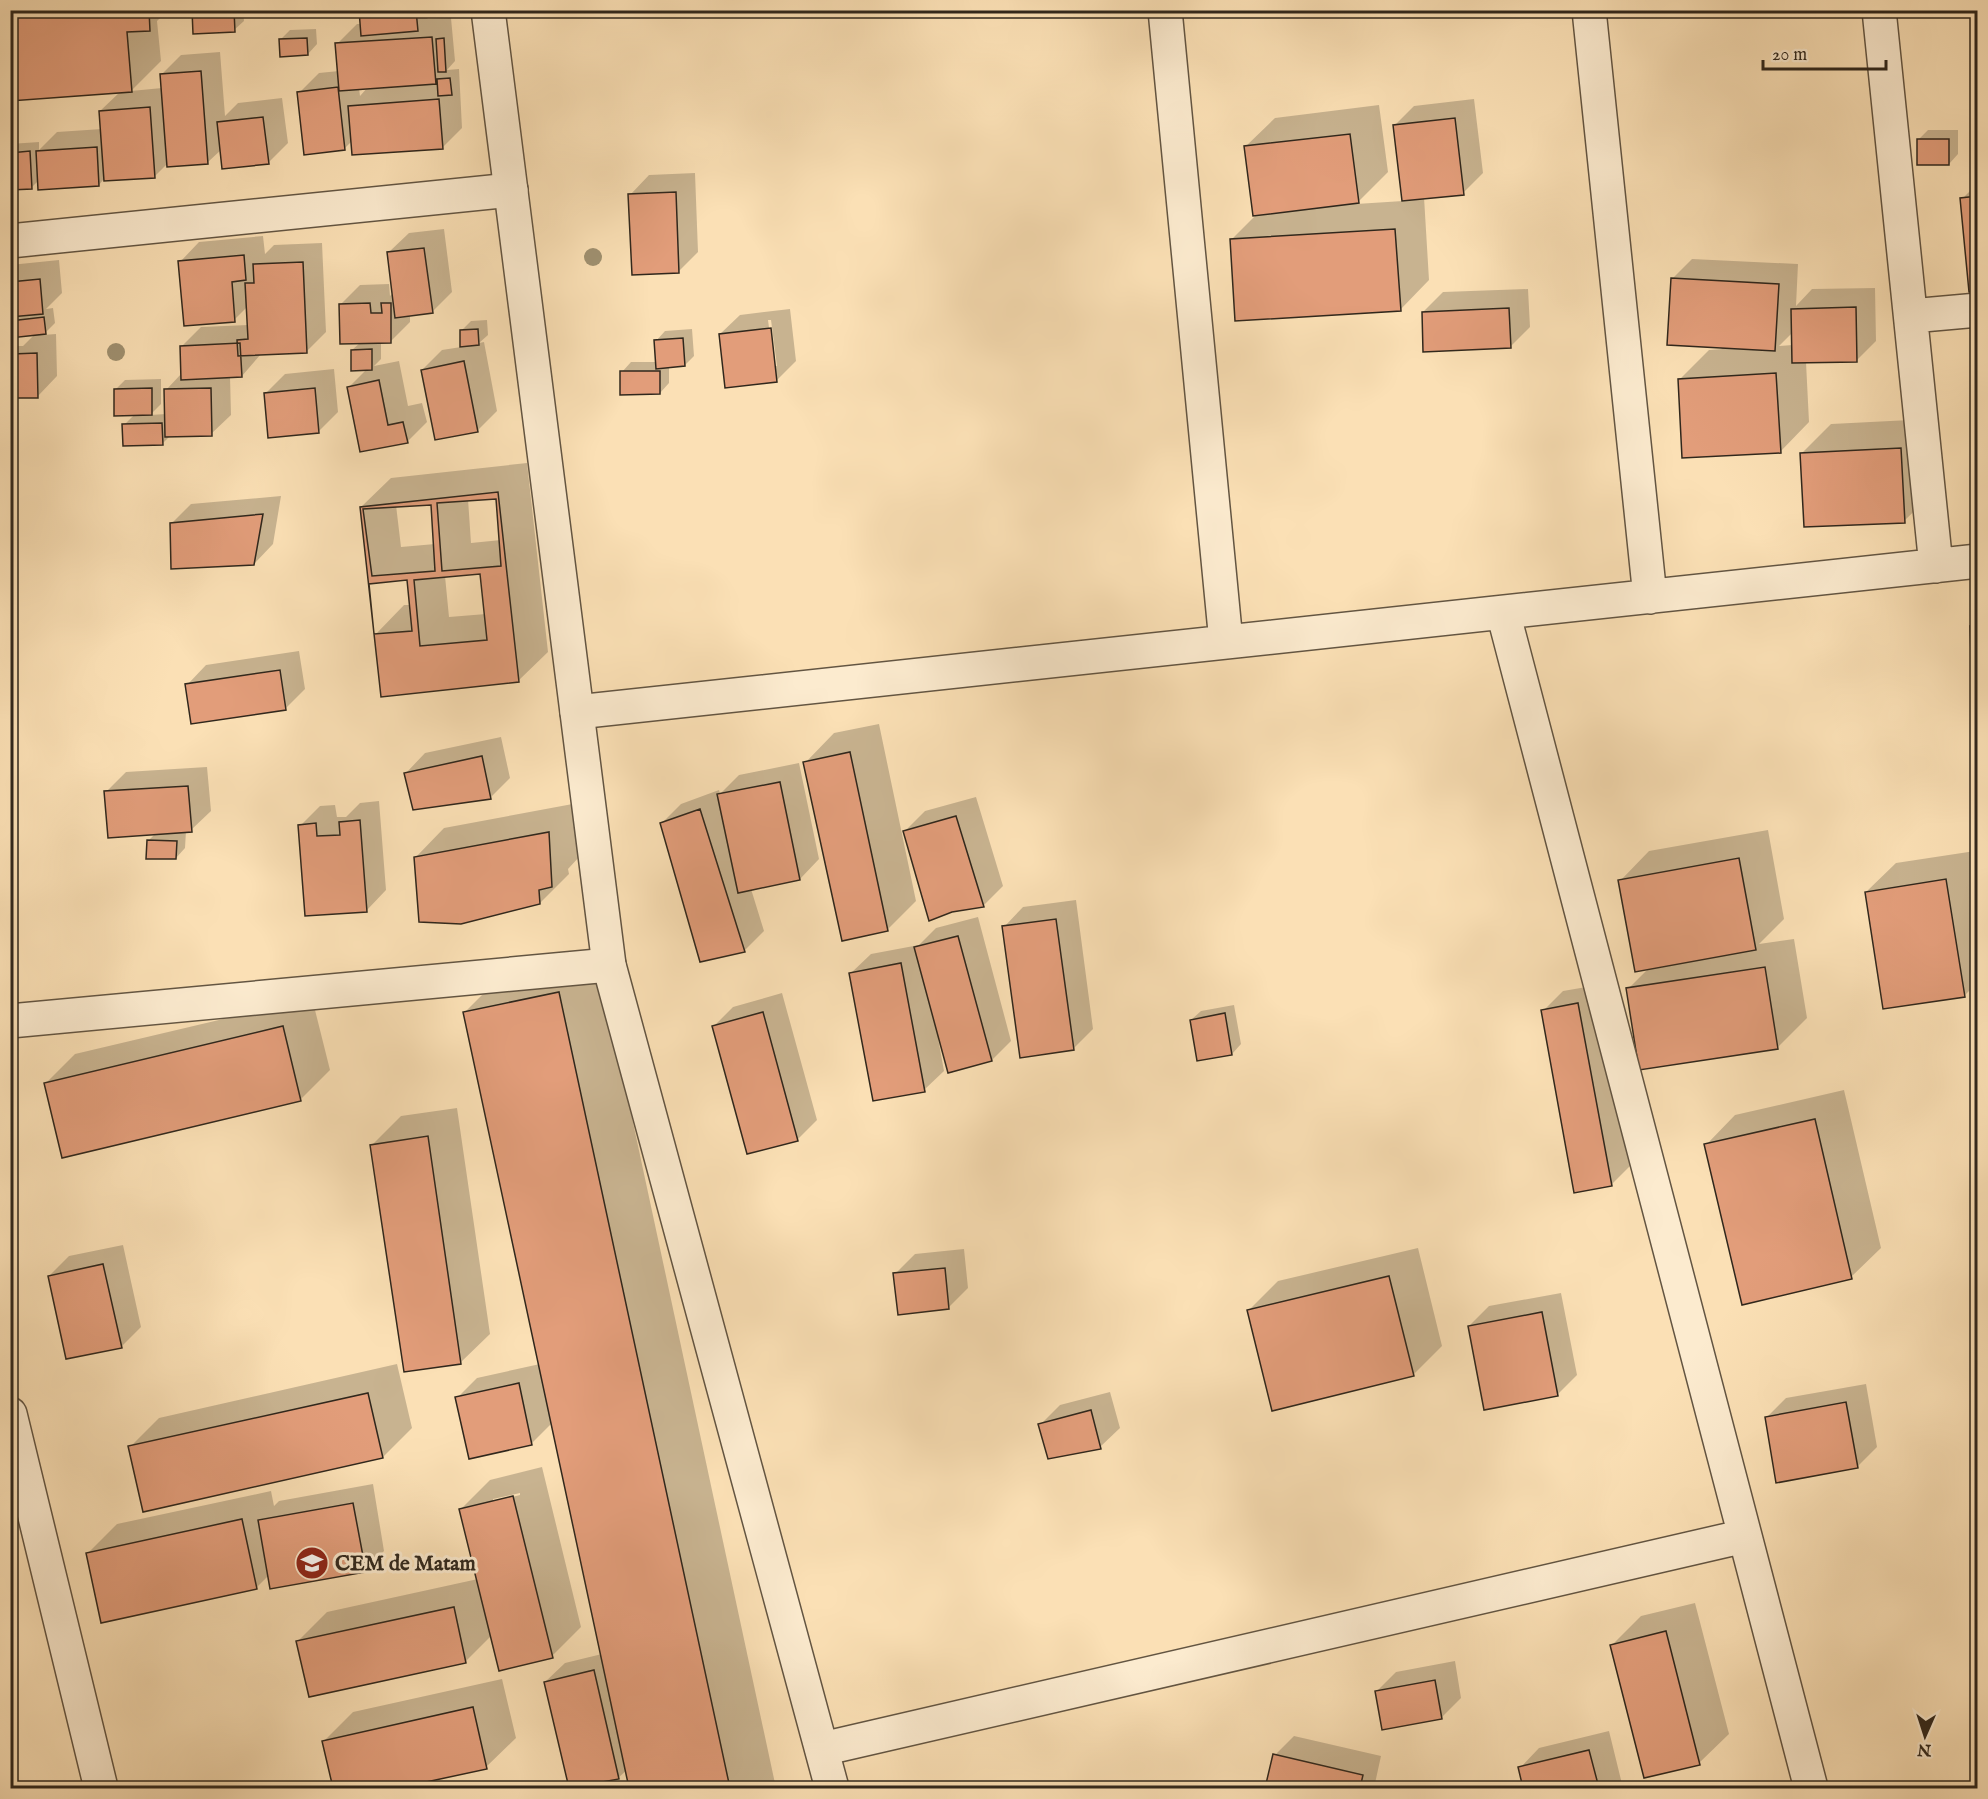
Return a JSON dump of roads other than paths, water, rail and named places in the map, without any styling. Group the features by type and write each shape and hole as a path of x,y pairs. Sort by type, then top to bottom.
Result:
{"street":[{"path":"488,10 609,965 832,1788"},
{"path":"1165,10 1226,642"},
{"path":"1589,10 1650,597"},
{"path":"1879,10 1936,566"},
{"path":"10,241 511,190"},
{"path":"1911,316 1977,310"},
{"path":"577,712 1977,561"},
{"path":"1503,612 1811,1788"},
{"path":"10,1021 609,965"},
{"path":"10,1414 101,1788"},
{"path":"822,1749 1745,1536"}],"place":[{"name":"CEM de Matam","path":"312,1563"}]}
